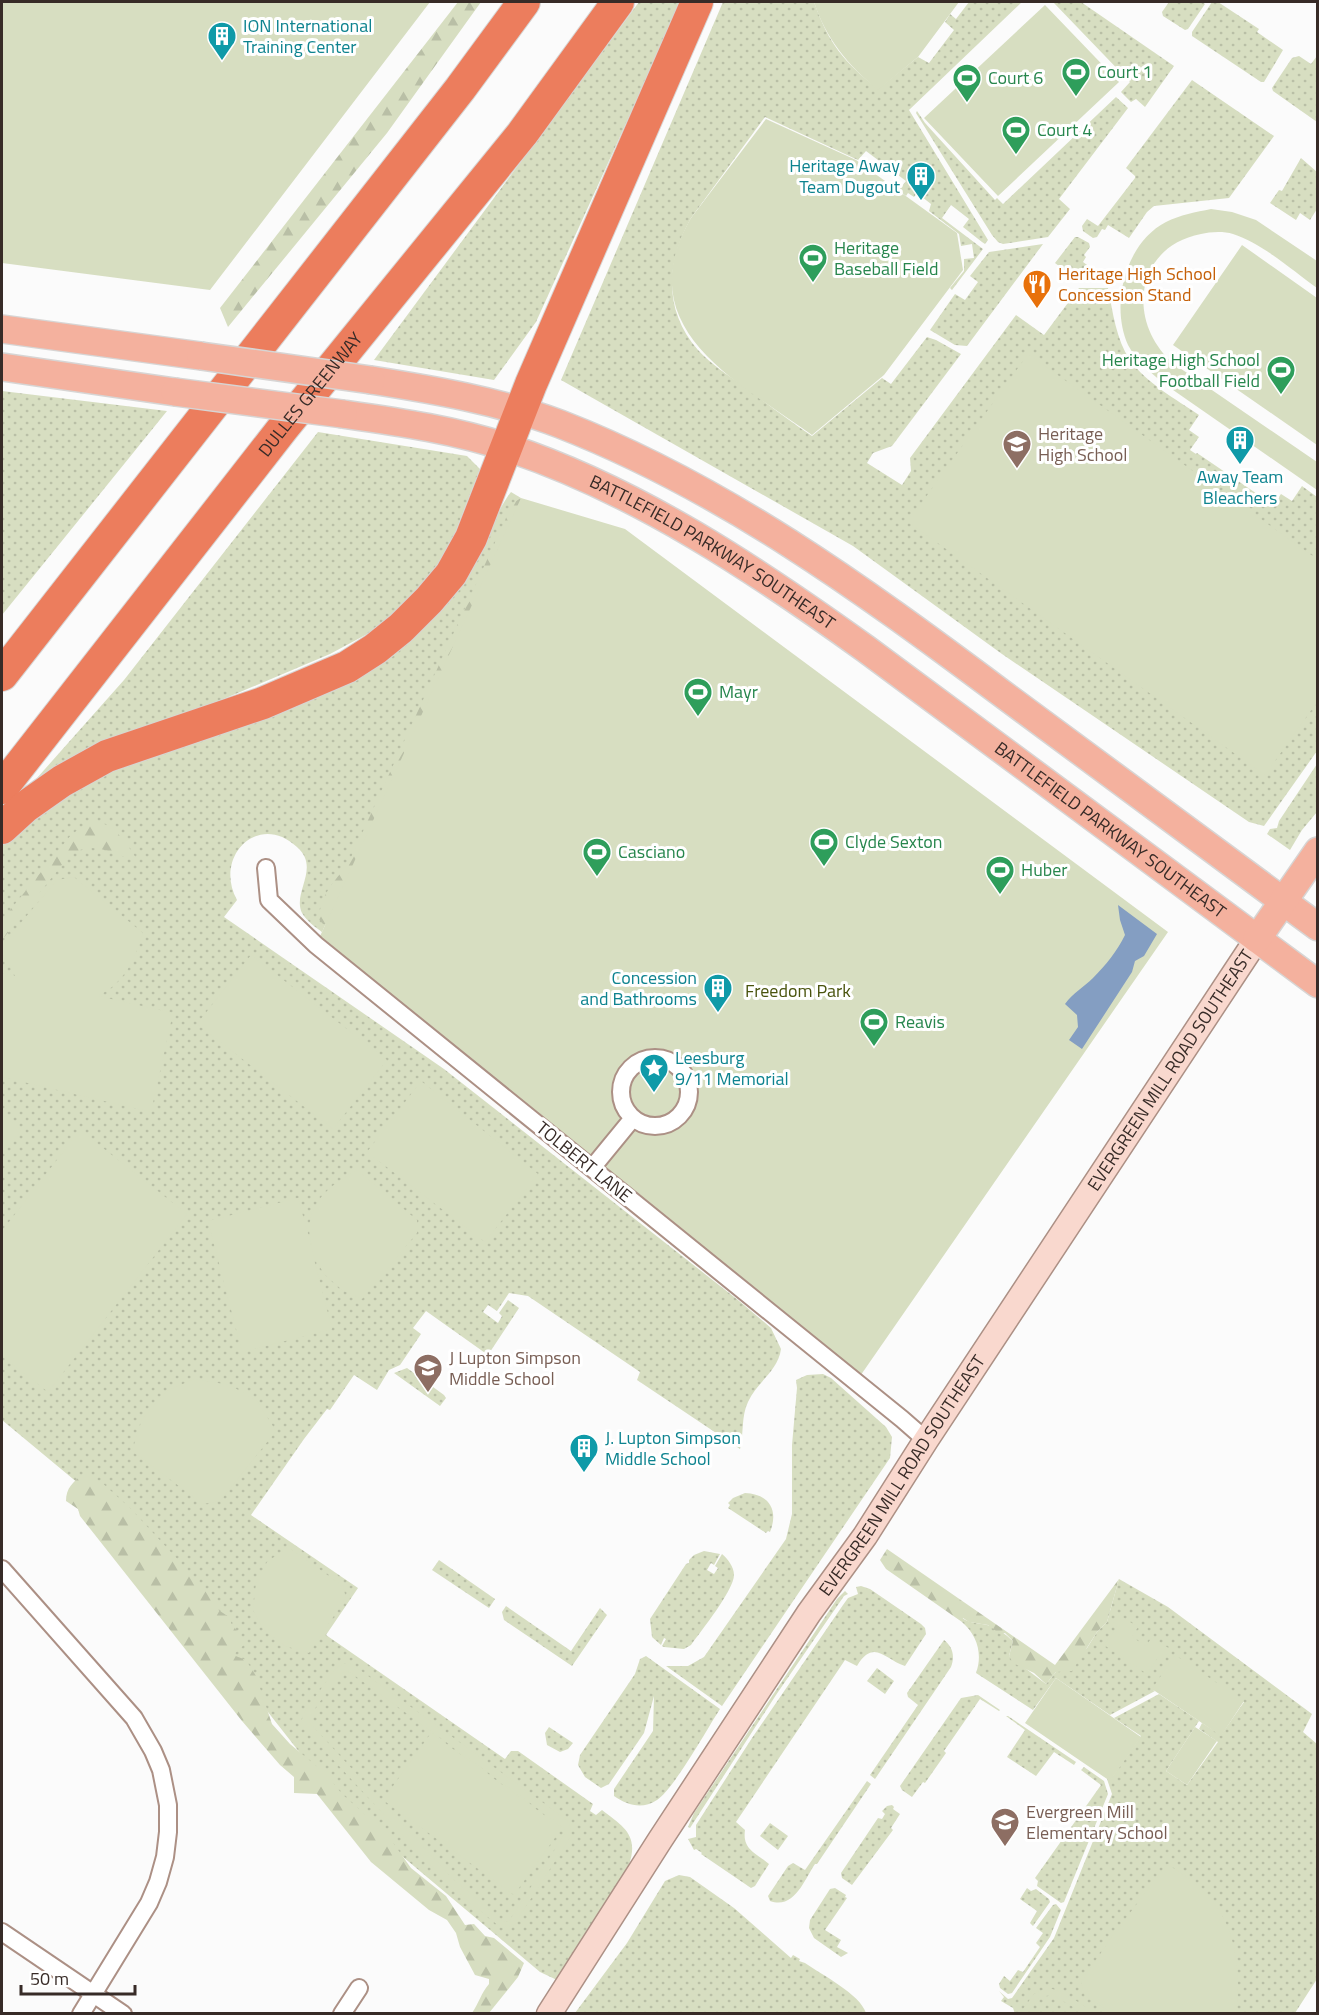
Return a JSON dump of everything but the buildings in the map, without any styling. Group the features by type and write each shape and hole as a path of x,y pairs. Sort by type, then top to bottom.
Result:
{"highway":[{"path":"2,675 460,89 524,2"},
{"name":"DULLES GREENWAY","path":"2,788 283,428 522,134 618,2"},
{"path":"2,828 62,781 107,756 263,703 347,667 375,649 429,600 450,574 471,538 520,411 697,2"}],"main road":[{"path":"2,329 429,389 520,411 559,424 613,447 692,486 784,539 886,607 1317,927"},
{"name":"BATTLEFIELD PARKWAY SOUTHEAST","path":"2,368 407,423 507,447 556,466 652,512 709,544 827,621 1317,984"},
{"path":"1257,939 1317,851"},
{"name":"EVERGREEN MILL ROAD SOUTHEAST","path":"549,2013 809,1613 865,1536 1257,939"}],"street":[{"name":"TOLBERT LANE","path":"266,868 269,900 316,945 926,1440"},
{"path":"652,1058 669,1061 679,1067 687,1080 690,1091 687,1106 679,1117 665,1125 651,1126 633,1118 623,1103 621,1091 626,1075 636,1064 652,1058"},
{"path":"592,1168 633,1118"},
{"path":"2,1569 134,1718 161,1770 168,1805 165,1857 158,1882 148,1903 81,2013"},
{"path":"2,1932 123,2013"},
{"path":"342,2013 359,1988"}],"green space":[{"path":"2,2 430,2 210,290 2,263"},
{"path":"458,2 481,2 387,133 228,327 220,308"},
{"path":"639,2 681,2 536,322 494,380 374,360"},
{"path":"723,2 814,2 825,29 838,51 855,70 878,89 918,57 929,63 954,30 945,22 950,14 956,19 969,2 1022,2 909,110 988,240 985,244 963,227 969,219 951,205 942,218 983,249 952,290 950,288 964,271 964,259 974,258 972,244 961,246 959,234 929,211 931,204 917,193 914,197 908,193 906,196 899,190 906,181 866,151 858,160 765,117 691,218 677,252 673,269 674,302 687,335 698,350 812,436 882,378 891,384 927,337 961,354 892,446 873,453 867,463 902,485 911,471 910,458 1016,315 1044,335 1079,288 1108,288 1118,335 1130,360 1144,376 1199,415 1189,430 1199,437 1190,450 1266,500 1265,503 1271,507 1281,494 1292,501 1302,486 1317,497 1317,751 1264,826 1249,822 1002,654 853,546 561,380"},
{"path":"814,2 959,2 918,57 878,90 839,50 825,28"},
{"path":"1053,2 1081,2 1174,66 1145,107 1136,99 1131,102 1121,92 1130,82"},
{"path":"1169,2 1202,2 1205,4 1185,30 1163,16 1162,12"},
{"path":"1212,2 1218,2 1259,29 1257,32 1283,50 1264,82 1192,36 1192,32"},
{"path":"1045,5 1119,82 998,196 924,118"},
{"path":"1299,56 1311,64 1317,56 1317,122 1272,88 1292,58"},
{"path":"1192,80 1274,136 1229,198 1154,206 1147,212 1129,238 1108,225 1097,237 1093,238 1083,231 1082,226 1087,219 1098,226 1135,178 1126,168"},
{"path":"1116,97 1128,108 1059,199 1070,209 1048,237 1003,244 992,235 916,113 917,111 925,123 995,200 997,198 1003,204"},
{"name":"Heritage Baseball Field","path":"766,119 856,160 957,233 963,270 884,375 812,435 752,394 699,348 681,321 672,291 675,257 691,218"},
{"path":"1301,158 1317,172 1317,209 1310,220 1300,213 1296,220 1270,203 1279,190 1282,191"},
{"path":"1211,209 1232,212 1256,220 1317,261 1317,288 1244,238 1225,232 1201,234 1179,242 1162,254 1150,270 1144,288 1144,308 1149,328 1159,347 1174,364 1317,462 1317,490 1163,383 1139,361 1128,345 1123,329 1121,294 1131,260 1140,244 1166,222"},
{"path":"1075,237 1089,243 1090,247 1084,255 1086,257 1083,262 1102,276 1076,279 1055,263"},
{"path":"1043,244 967,346 955,345 930,330 955,294 965,300 978,282 970,276 989,252"},
{"name":"Heritage High School Football Field","path":"1242,245 1317,298 1317,445 1173,345"},
{"path":"1028,354 1317,559 1317,702 1265,775 908,522"},
{"path":"2,391 167,411 2,615"},
{"path":"318,432 467,456 480,469 445,559 411,598 371,632 330,654 37,778 124,680"},
{"name":"J Lupton Simpson Middle School","path":"511,492 521,498 322,932 304,916 300,905 306,872 304,855 283,837 268,834 255,836 244,843 235,854 231,868 231,884 237,900 224,917 444,1069 738,1300 771,1328 781,1349 776,1364 748,1402 744,1413 740,1449 637,1380 640,1372 528,1296 509,1293 497,1311 488,1305 483,1312 498,1323 502,1316 499,1313 508,1300 519,1308 488,1355 426,1311 413,1328 421,1334 400,1365 389,1370 377,1390 354,1375 330,1410 327,1409 304,1439 251,1515 358,1588 326,1635 505,1759 511,1751 518,1751 593,1804 590,1811 596,1815 602,1810 628,1833 632,1846 629,1865 557,1980 540,1972 340,1804 108,1508 2,1420 2,846 62,800 110,771 326,691 387,659 423,629 447,599 483,544"},
{"path":"521,498 525,506 331,925 323,924 319,919 325,896 348,864 513,503"},
{"name":"Freedom Park","path":"521,498 625,529 1168,932 856,1382 316,945"},
{"path":"1317,764 1317,812 1302,830 1290,850 1267,834 1270,829 1277,828 1279,821"},
{"path":"91,820 113,829 124,840 138,861 95,848 87,848 69,856 2,940 2,920 71,835"},
{"path":"74,877 143,933 136,953 122,977 98,996 173,1013 151,1112 2,1077 2,973 15,976 2,953 2,945 57,880"},
{"path":"251,955 387,1060 333,1129 197,1024"},
{"path":"421,1081 538,1174 485,1242 367,1152"},
{"path":"2,1114 21,1130 2,1155"},
{"path":"80,1130 187,1214 48,1392 2,1356 2,1231"},
{"path":"357,1170 417,1220 417,1233 362,1299 342,1290 324,1274 313,1255 332,1329 242,1352 208,1221 298,1198 313,1252 309,1228 314,1208 332,1186"},
{"path":"407,1368 444,1395 446,1398 440,1406 394,1373"},
{"path":"823,1374 831,1378 886,1427 892,1437 890,1458 722,1706 666,1666 688,1666 704,1657 786,1539 792,1514 792,1445 796,1380 807,1375"},
{"path":"194,1379 230,1385 257,1401 276,1431 220,1501 203,1504 132,1451 142,1419 167,1391"},
{"path":"83,1474 100,1481 130,1508 180,1562 178,1566 212,1594 217,1609 226,1615 232,1615 231,1623 246,1643 233,1655 246,1660 256,1676 272,1724 290,1744 326,1774 342,1794 386,1833 411,1868 446,1896 465,1925 474,1924 485,1936 494,1938 524,1963 518,1977 489,2013 472,2013 489,1984 489,1979 475,1975 460,1947 456,1933 447,1920 429,1910 371,1862 317,1794 294,1793 294,1777 280,1765 242,1721 80,1516 78,1509 66,1501 67,1492"},
{"path":"745,1493 760,1496 770,1505 773,1517 770,1532 766,1533 728,1508 730,1505 728,1503 733,1498"},
{"path":"288,1547 343,1586 346,1598 309,1653 285,1646 263,1629 253,1610 256,1583 267,1562"},
{"path":"887,1549 1055,1665 1119,1579 1107,1622 1097,1632 1072,1671 1056,1672 1046,1684 1034,1673 1013,1663 1009,1656 1013,1641 1005,1633 1000,1634 988,1625 969,1622 963,1618 962,1622 886,1569 880,1560"},
{"path":"704,1551 720,1554 714,1565 711,1563 707,1570 714,1574 718,1568 715,1566 722,1554 726,1558 733,1569 733,1582 691,1645 684,1649 664,1647 662,1646 666,1639 664,1638 661,1645 652,1637 650,1619 689,1560"},
{"path":"439,1560 495,1599 489,1608 432,1570"},
{"path":"1119,1579 1168,1607 1312,1714 1303,1732 1317,1744 1317,1979 1295,2013 1015,2014 1013,2008 1001,2001 1004,1997 999,1991 1008,1999 1012,1998 1054,1938 1112,1794 1107,1779 1110,1780 1141,1736 1114,1718 1159,1694 1199,1721 1166,1771 1187,1785 1218,1742 1199,1729 1202,1723 1221,1735 1244,1702 1153,1690 1155,1691 1110,1715 1056,1678 1033,1710 976,1673 979,1652 972,1633 962,1622 962,1618 991,1626 1004,1633 1013,1641 1009,1656 1046,1684 1056,1672 1087,1648 1097,1632 1107,1622"},
{"path":"856,1587 870,1589 921,1624 926,1634 905,1666 874,1652 869,1653 857,1666 845,1660 736,1822 745,1830 748,1847 769,1864 755,1886 751,1888 696,1849 694,1850 688,1839 696,1837 696,1825 752,1738 848,1598 858,1594"},
{"path":"845,1591 848,1594 844,1596 776,1695 690,1828 688,1827 694,1813 837,1599"},
{"path":"506,1606 571,1651 600,1608 607,1615 572,1666 504,1620 502,1612"},
{"path":"1119,1615 1138,1627 1132,1637 1146,1646 1152,1637 1170,1649 1163,1659 1159,1656 1147,1674 1104,1645 1117,1627 1113,1624"},
{"path":"944,1640 952,1652 951,1667 875,1779 870,1775 918,1705 908,1697 907,1693"},
{"path":"1175,1655 1244,1701 1221,1736 1152,1689"},
{"path":"646,1656 720,1709 690,1758 664,1794 651,1803 640,1806 629,1804 614,1796 614,1789 653,1731 654,1696 644,1733 609,1784 601,1788 585,1777 578,1765 580,1755 635,1674 640,1659"},
{"path":"343,1664 353,1665 567,1820 571,1829 570,1838 514,1925 505,1929 500,1927 450,1886 303,1727 301,1722 304,1713 335,1669","holes":["346,1671 565,1830 509,1921 504,1922 452,1878 309,1722 309,1717 339,1675"]},
{"path":"877,1668 894,1681 885,1694 867,1681"},
{"path":"1056,1678 1141,1737 1110,1781 1025,1723"},
{"path":"978,1695 1000,1710 980,1699 925,1783 923,1782 912,1797 902,1790 900,1786 961,1698"},
{"path":"1006,1716 1076,1762 1074,1765 1054,1752 1036,1776 1007,1757 1025,1730"},
{"path":"549,1727 573,1743 568,1749 560,1752 547,1745 545,1733"},
{"path":"1195,1727 1217,1741 1187,1785 1166,1771"},
{"path":"431,1733 562,1828 514,1895 383,1800"},
{"path":"1084,1767 1104,1781 1108,1794 1064,1902 1061,1903 1037,1886 1038,1881 1035,1878 1101,1785 1081,1770"},
{"path":"867,1781 871,1784 798,1891 786,1901 779,1903 770,1901 768,1896 788,1866 793,1863 805,1870"},
{"path":"892,1805 893,1809 900,1814 891,1828 893,1830 852,1885 842,1878 841,1873 878,1818 882,1819 885,1814 882,1811"},
{"path":"770,1823 788,1836 778,1850 760,1836"},
{"path":"1167,1864 1206,1894 1227,1924 1237,1968 1236,2013 1112,2013 1085,1996 1081,1982"},
{"path":"679,1875 690,1877 734,1908 791,1958 793,1955 800,1959 799,1961 840,1985 856,1999 866,2013 575,2013 627,1943 665,1881"},
{"path":"835,1888 847,1898 825,1930 841,1940 837,1947 848,1953 841,1957 814,1938 809,1928 810,1920 830,1889"},
{"path":"1027,1888 1031,1891 1036,1889 1050,1902 1033,1926 1030,1923 1037,1911 1020,1899"},
{"path":"1056,1904 1061,1910 1050,1937 1012,1993 1008,1994 1000,1988 999,1984 1004,1976 1010,1981 1018,1970 1023,1972 1040,1947 1036,1943 1043,1933 1036,1928"},
{"path":"1047,1988 1066,1994 1095,2013 1084,2013 1052,1995 1040,1997 1027,2013 1020,2013 1034,1994"}],"water":[{"path":"1118,905 1157,934 1144,956 1135,961 1132,972 1082,1049 1069,1040 1078,1027 1077,1015 1065,1004 1102,968 1122,941 1125,935"}],"place":[{"name":"ION International Training Center","path":"222,62"},
{"name":"Court 1","path":"1076,98"},
{"name":"Court 6","path":"967,104"},
{"name":"Court 4","path":"1016,156"},
{"name":"Heritage Away Team Dugout","path":"921,202"},
{"name":"Heritage Baseball Field","path":"813,284"},
{"name":"Heritage High School Concession Stand","path":"1037,310"},
{"name":"Heritage High School Football Field","path":"1281,396"},
{"name":"Away Team Bleachers","path":"1240,466"},
{"name":"Heritage High School","path":"1017,470"},
{"name":"Mayr","path":"698,718"},
{"name":"Clyde Sexton","path":"824,868"},
{"name":"Casciano","path":"597,878"},
{"name":"Huber","path":"1000,896"},
{"name":"Concession and Bathrooms","path":"718,1014"},
{"name":"Reavis","path":"874,1048"},
{"name":"Leesburg 9/11 Memorial","path":"654,1094"},
{"name":"J Lupton Simpson Middle School","path":"428,1394"},
{"name":"J. Lupton Simpson Middle School","path":"584,1474"},
{"name":"Evergreen Mill Elementary School","path":"1005,1848"}]}
